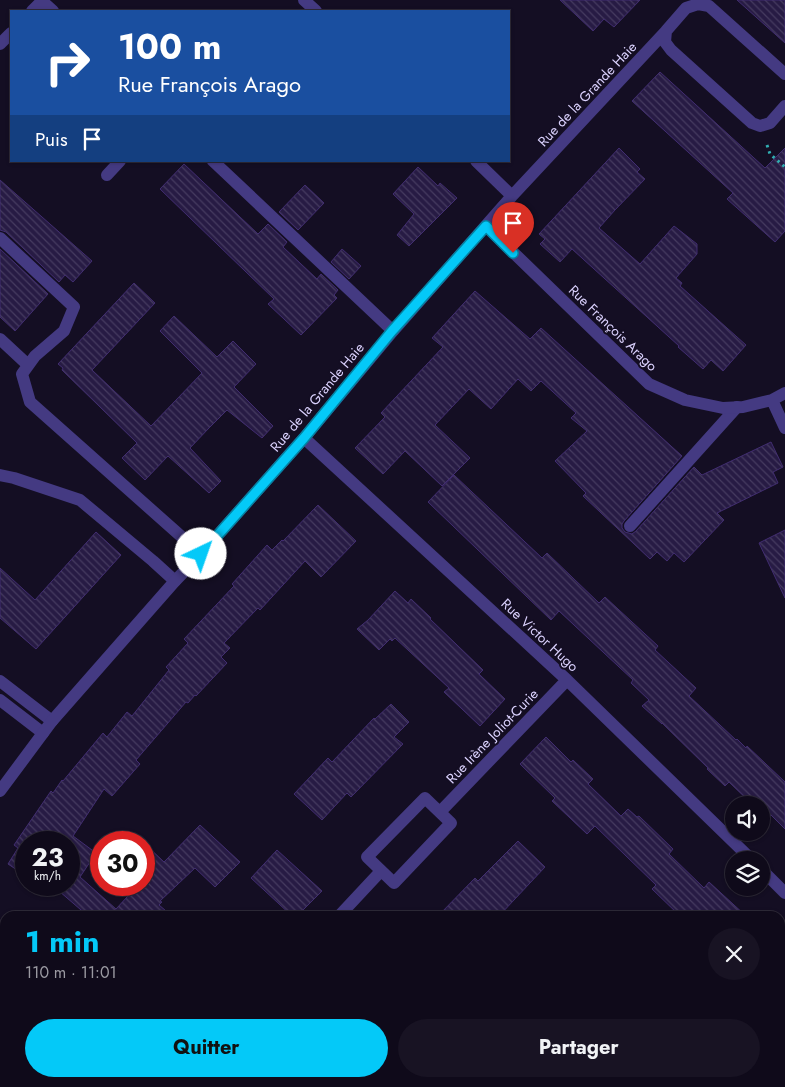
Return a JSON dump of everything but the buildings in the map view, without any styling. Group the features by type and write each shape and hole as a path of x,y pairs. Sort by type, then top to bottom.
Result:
{"street":[{"path":"304,0 315,10"},
{"path":"33,10 42,1 52,10"},
{"path":"690,4 709,6 785,74"},
{"name":"Rue de la Grande Haie","path":"0,790 52,721 304,438 392,331 512,196 690,4"},
{"path":"666,30 665,42 671,50 752,123 760,126 770,124 785,106"},
{"path":"0,44 10,34"},
{"path":"107,175 119,162"},
{"path":"214,162 392,331"},
{"path":"477,162 512,196"},
{"name":"Rue François Arago","path":"486,226 649,384 685,400 723,408 743,407 772,400 785,393"},
{"path":"0,238 74,307 64,331 35,356 22,374 30,402 201,554"},
{"path":"0,339 28,365"},
{"path":"772,400 785,428"},
{"path":"630,526 737,407"},
{"name":"Rue Victor Hugo","path":"304,438 567,680 743,851"},
{"path":"0,475 80,500 175,581"},
{"name":"Rue Irène Joliot-Curie","path":"440,812 567,680"},
{"path":"0,681 52,721"},
{"path":"0,700 43,733"},
{"path":"425,798 451,823 394,883 381,871 367,857 425,798"},
{"path":"344,911 381,871"},
{"path":"770,878 785,892"}],"path":[{"path":"760,126 770,154 785,168"}],"route":[{"path":"201,554 304,438 392,331 486,226 513,253"}]}
